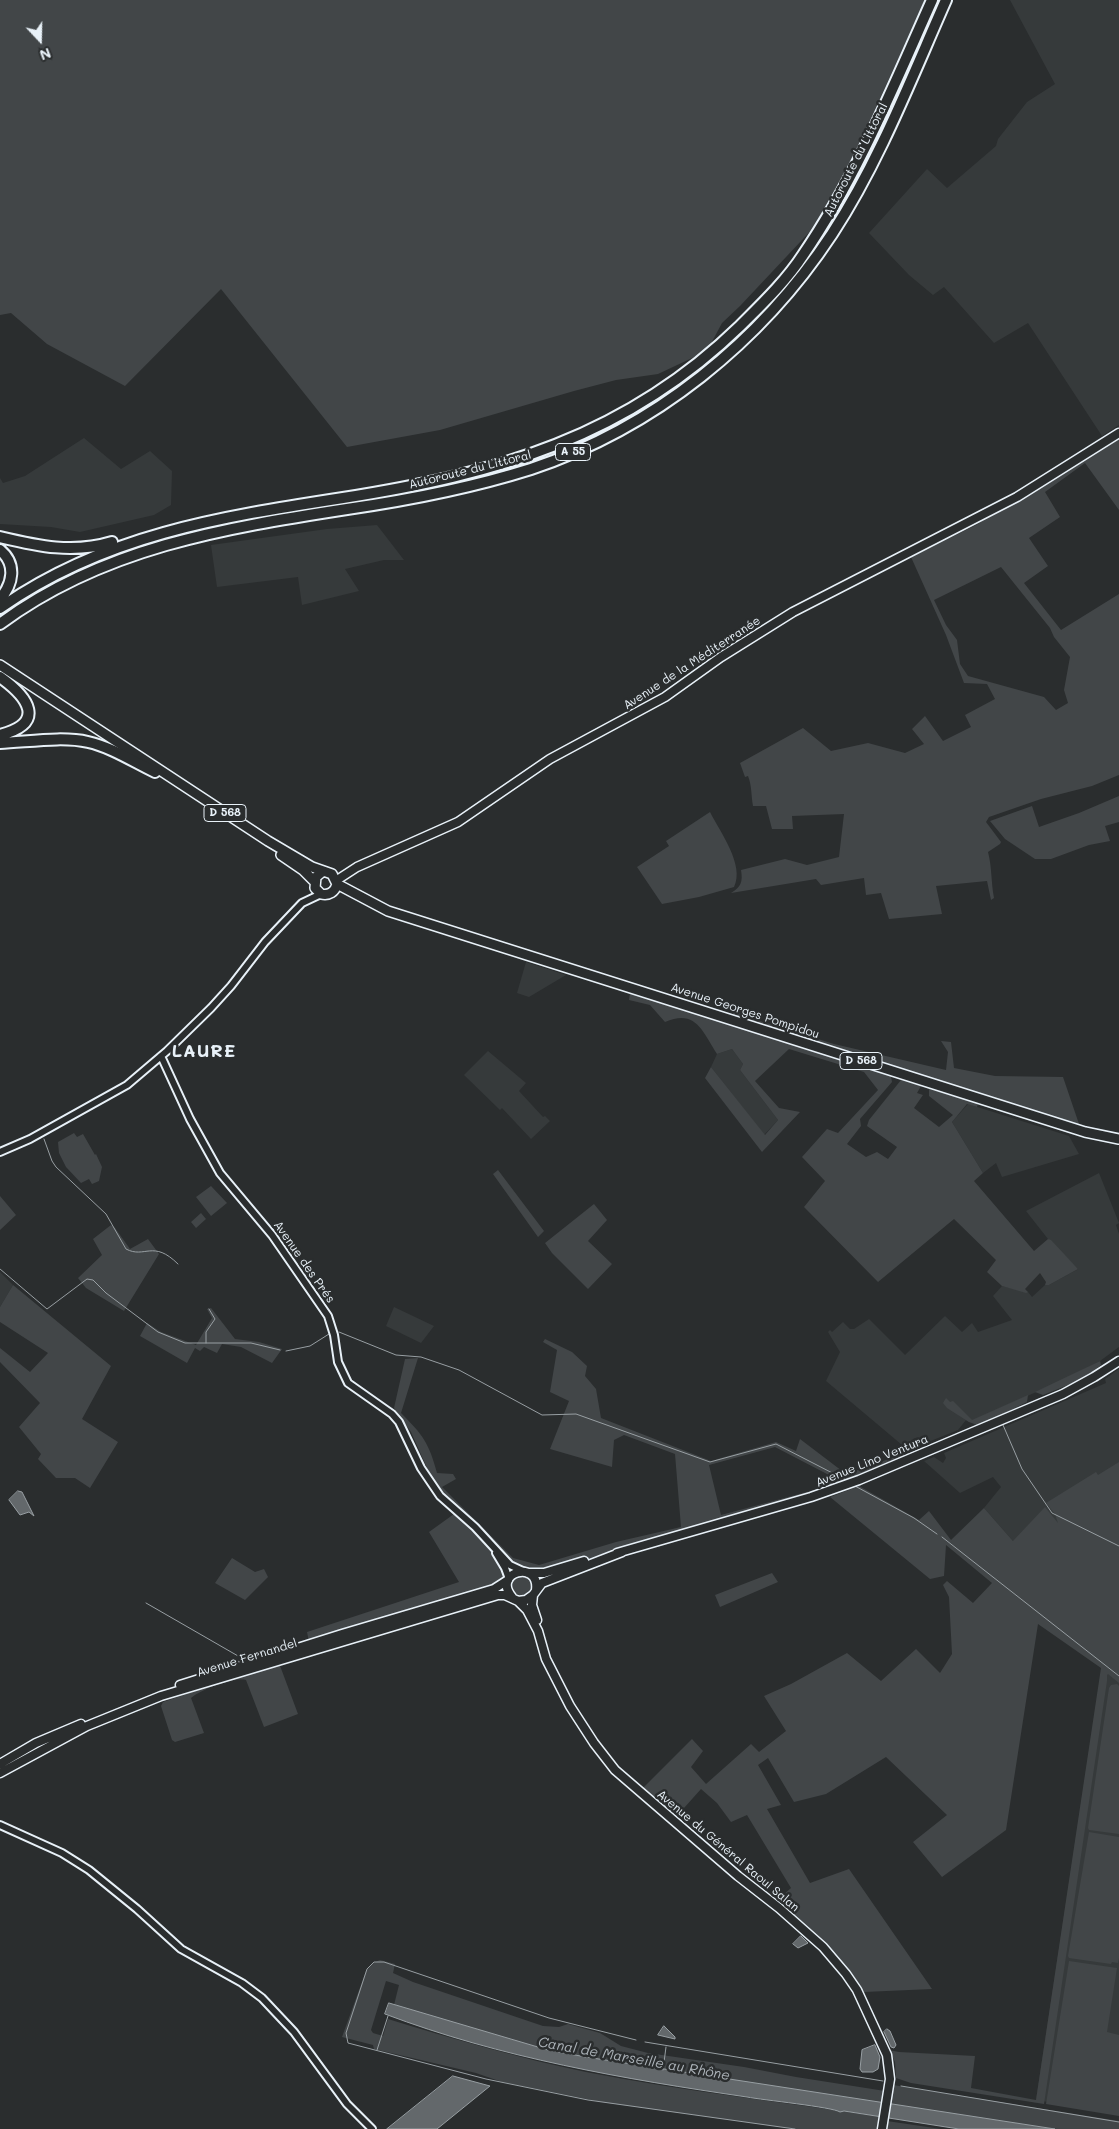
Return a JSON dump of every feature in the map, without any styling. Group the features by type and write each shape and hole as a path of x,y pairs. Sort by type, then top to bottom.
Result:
{"highway":[{"name":"Autoroute du Littoral","path":"0,608 42,581 106,550 186,527 289,506 446,479 536,454 602,426 640,405 677,380 720,346 746,321 801,259 842,191 878,120 932,0"},
{"name":"Autoroute du Littoral","path":"0,626 62,585 110,562 162,545 227,530 435,494 533,468 606,437 683,390 717,365 766,319 810,266 833,233 854,198 946,0"},
{"path":"0,537 40,546 78,549 106,544 186,522 289,506"},
{"path":"0,550 9,561 12,571 8,589 0,599"},
{"path":"0,677 25,699 28,714 23,725 16,730 0,735"},
{"path":"0,743 88,742 101,746 155,772"}],"main road":[{"name":"Avenue de la Méditerranée","path":"1017,497 1119,428"},
{"name":"Avenue de la Méditerranée","path":"326,872 340,872 357,867 458,822 550,760 648,708 721,657 793,612 1017,497 1119,433"},
{"name":"D 568","path":"0,665 268,841 326,872"},
{"name":"D 568","path":"0,671 303,870 314,883"},
{"name":"Avenue de la Méditerranée","path":"336,885 357,867"},
{"path":"326,872 336,885 325,895 321,894 314,883 326,872"},
{"name":"Avenue Georges Pompidou","path":"336,885 388,911 1085,1132 1119,1139"},
{"name":"Avenue Lino Ventura","path":"527,1573 544,1573 622,1552 811,1497 859,1480 1063,1394 1094,1377 1119,1360"},
{"name":"Avenue Lino Ventura","path":"534,1593 548,1579 622,1552"},
{"path":"534,1593 526,1600 515,1599 507,1589 508,1579 516,1572 527,1573 534,1578 534,1593 532,1605 538,1631"},
{"name":"Avenue Fernandel","path":"0,1769 48,1741 101,1715 200,1678 494,1590 508,1579"},
{"name":"Avenue Fernandel","path":"0,1773 87,1726 135,1705 172,1692 498,1595 505,1595 515,1599"},
{"name":"Avenue du Général Raoul Salan","path":"515,1599 528,1610 538,1631 544,1653 555,1680 594,1743 615,1770 824,1947 846,1974 857,1990 887,2055 890,2072 882,2129"},
{"path":"158,1706 161,1700 172,1692"},
{"path":"0,1764 36,1743 101,1715"}],"street":[{"path":"0,1152 30,1139 118,1092 161,1056 231,986 265,942 302,903 314,883"},
{"path":"302,903 321,894"},
{"name":"Avenue des Prés","path":"161,1056 194,1126 220,1173 272,1235 328,1316 334,1335 338,1362 348,1383 392,1414 399,1422 434,1489 488,1539 510,1565 527,1573"},
{"name":"Avenue des Prés","path":"488,1539 505,1568 508,1579"},
{"path":"0,1825 62,1853 89,1870 176,1944 242,1983 262,1998 294,2032 347,2104 372,2129"}],"shaded area":[{"path":"0,0 925,0 840,186 818,223 722,323 707,351 658,374 616,380 440,430 347,447 221,289 125,386 47,344 11,313 0,315"},
{"path":"1010,0 1119,0 1119,425 1102,436 1028,323 994,343 944,287 933,295 909,275 869,233 927,169 947,188 996,146 998,139 1027,102 1055,84"},
{"path":"1119,437 1119,510 1085,463 1045,492 1060,517 1029,538 1048,566 1024,583 1061,630 1119,594 1119,775 1092,786 1041,799 989,817 986,822 1001,842 988,852 994,898 991,900 987,881 936,886 942,914 889,919 881,893 866,895 864,878 821,885 816,879 731,893 740,884 742,878 741,870 785,859 807,865 839,857 844,814 792,816 793,829 772,829 766,806 753,806 748,776 745,777 740,763 803,728 831,751 868,743 905,753 924,744 912,729 925,716 943,741 971,727 965,715 995,699 987,684 964,683 946,635 911,557 976,525","holes":["1001,567 1050,628 1054,637 1070,657 1064,690 1068,703 1056,710 1044,697 968,676 960,664 957,640 946,625 934,600"]},
{"path":"84,438 121,469 150,451 172,471 171,505 154,515 80,532 51,527 0,524 0,478 3,483 25,476"},
{"path":"377,525 404,560 384,560 345,569 359,591 302,605 298,577 217,587 211,545 327,529"},
{"path":"1119,796 1119,822 1105,826 1110,841 1089,845 1051,859 1035,859 1005,839 990,821 1032,806 1039,827"},
{"path":"710,812 734,859 737,878 734,887 699,897 662,904 637,867 669,846 666,841"},
{"path":"526,962 566,975 529,997 517,993"},
{"path":"630,993 891,1076 892,1082 860,1119 861,1126 847,1144 866,1157 877,1152 888,1159 897,1147 867,1126 869,1120 901,1080 921,1086 917,1093 923,1095 914,1108 939,1127 953,1115 929,1096 929,1089 978,1103 977,1107 967,1104 952,1122 983,1173 974,1181 1034,1251 1048,1239 1051,1240 1078,1269 1049,1285 1045,1285 1046,1282 1040,1273 1025,1289 1028,1292 1026,1293 1002,1286 987,1272 996,1260 954,1219 878,1282 804,1207 825,1181 802,1157 827,1129 838,1133 878,1090 864,1072 789,1049 755,1081 779,1108 800,1112 762,1152 705,1078 711,1067 765,1135 778,1120 740,1070 743,1064 732,1049 717,1054 697,1024 684,1018 665,1022 650,1005 629,1000"},
{"path":"733,1013 743,1013 747,1017 834,1044 946,1070 948,1052 941,1041 951,1042 954,1068 995,1076 1063,1077 1079,1124 1074,1125 733,1016"},
{"path":"732,1049 743,1064 740,1070 778,1120 764,1135 711,1067 717,1054"},
{"path":"488,1051 526,1083 519,1091 543,1117 545,1116 550,1121 531,1139 502,1108 500,1110 464,1075"},
{"path":"968,1104 1069,1136 1079,1154 1002,1177 996,1163 983,1173 952,1122"},
{"path":"74,1133 77,1137 83,1134 96,1154 102,1167 99,1181 92,1184 89,1179 81,1183 66,1167 59,1153 58,1142"},
{"path":"498,1170 544,1231 538,1237 493,1174"},
{"path":"1099,1173 1119,1223 1116,1225 1119,1234 1119,1347 1100,1361 1061,1381 969,1422 966,1420 958,1430 908,1450 826,1381 840,1352 828,1332 830,1330 832,1332 843,1322 850,1329 854,1329 869,1319 905,1355 945,1316 962,1332 972,1323 978,1332 1012,1320 993,1296 1002,1286 1028,1292 1032,1297 1045,1285 1049,1285 1078,1269 1048,1239 1026,1211"},
{"path":"211,1186 227,1203 211,1216 196,1197"},
{"path":"0,1196 16,1215 0,1230"},
{"path":"594,1204 607,1220 588,1241 612,1264 588,1289 552,1253 545,1243"},
{"path":"201,1213 206,1219 196,1228 191,1222"},
{"path":"111,1225 130,1249 148,1239 159,1254 124,1311 86,1288 78,1278 102,1255 93,1239"},
{"path":"0,1272 13,1285 0,1307"},
{"path":"13,1285 111,1366 82,1419 118,1442 90,1488 75,1478 56,1478 38,1459 41,1454 19,1427 40,1403 0,1362 0,1348 30,1372 48,1353 0,1322 0,1307"},
{"path":"394,1307 434,1326 421,1343 386,1326"},
{"path":"211,1308 235,1339 259,1342 282,1349 272,1363 241,1347 222,1344 217,1353 204,1347 200,1351 195,1348 187,1363 140,1336 147,1323 161,1332 196,1345 212,1318 207,1309"},
{"path":"545,1339 572,1352 587,1366 585,1376 596,1389 601,1418 711,1461 776,1442 796,1451 800,1439 846,1474 903,1454 905,1455 904,1458 843,1483 546,1571 524,1567 513,1562 476,1523 441,1492 431,1477 411,1432 394,1408 405,1359 418,1358 401,1413 415,1427 424,1440 437,1473 453,1474 456,1479 442,1487 513,1558 539,1565 616,1542 681,1527 675,1454 624,1435 614,1440 612,1467 550,1449 569,1401 550,1392 557,1350 543,1342","holes":["775,1447 827,1474 818,1489 721,1515 709,1465"]},
{"path":"1100,1361 1101,1365 1088,1377 1043,1395 1035,1392"},
{"path":"1119,1369 1119,2114 1036,2100 1103,1658 1013,1541 984,1508 1001,1487 993,1477 960,1493 924,1461 934,1457 943,1463 946,1458 944,1453 1106,1383 1105,1379"},
{"path":"1028,1395 1027,1402 977,1425 947,1408 943,1403 946,1398 950,1402 953,1401 972,1420"},
{"path":"1119,1462 1119,1683 1107,1675 1044,2104 911,2083 896,2078 895,2062 889,2050 975,2056 971,2088 1036,2100 1101,1668 1038,1624 1006,1830 942,1877 913,1842 947,1815 886,1757 826,1794 794,1802 768,1758 758,1765 781,1805 767,1809 810,1883 849,1869 932,1989 864,1992 826,1945 781,1904 783,1895 791,1888 747,1815 731,1822 717,1803 701,1789 676,1817 642,1789 692,1739 703,1751 691,1767 706,1784 751,1744 759,1752 786,1731 764,1696 791,1684 847,1653 881,1681 916,1649 940,1673 952,1654 949,1597 943,1585 947,1581 973,1603 992,1583 946,1545 944,1576 930,1579 830,1497 859,1486 919,1520 929,1511 951,1540 984,1508 1013,1541 1045,1507 1058,1523 1055,1514 1046,1503 1096,1472 1098,1475"},
{"path":"18,1491 22,1492 34,1516 29,1512 20,1515 9,1500"},
{"path":"454,1514 477,1534 493,1552 503,1570 503,1578 500,1583 309,1642 307,1632 459,1582 429,1532"},
{"path":"232,1558 255,1572 264,1569 268,1577 245,1600 215,1583"},
{"path":"772,1573 778,1582 720,1607 715,1595"},
{"path":"522,1575 530,1578 533,1586 530,1594 522,1597 514,1594 511,1586 514,1578"},
{"path":"279,1663 298,1714 264,1727 246,1680 233,1680 210,1688 191,1698 204,1733 175,1742 172,1740 161,1706 163,1702"},
{"path":"1117,1684 1119,1686 1119,1834 1089,1830 1088,1828 1109,1688 1111,1685"},
{"path":"1089,1832 1119,1837 1118,1963 1112,1962 1111,1964 1069,1958 1068,1956"},
{"path":"801,1936 808,1943 798,1948 793,1944"},
{"path":"380,1960 395,1964 393,1973 413,1982 543,2026 559,2027 568,2024 600,2033 621,2046 648,2053 885,2091 883,2103 643,2067 548,2050 394,2005 399,1985 386,1981 371,2030 373,2033 383,2036 388,2019 486,2048 586,2072 696,2091 881,2117 879,2129 795,2129 601,2102 502,2082 476,2073 374,2049 373,2045 342,2037 366,1971 373,1963"},
{"path":"1069,1961 1117,1968 1107,2032 1119,2035 1119,2116 1046,2104"},
{"name":"Canal de Marseille au Rhône","path":"389,2003 548,2050 1055,2129 959,2129 655,2083 563,2065 473,2043 385,2014"},
{"path":"664,2026 675,2037 675,2039 658,2035"},
{"path":"887,2029 890,2031 896,2045 894,2048 891,2047 884,2032"},
{"path":"875,2045 880,2057 878,2069 873,2072 862,2072 860,2069 862,2050"},
{"path":"453,2076 490,2086 437,2129 387,2129"},
{"path":"893,2085 1119,2121 1119,2129 1056,2129 889,2104"},
{"path":"887,2121 941,2129 886,2129"}],"waterway":[{"path":"44,1139 56,1167 106,1214 126,1249 139,1252 156,1251 178,1264"},
{"path":"0,1269 47,1309 87,1279 93,1280 106,1293 158,1332 185,1343 251,1343 280,1350"},
{"path":"206,1343 206,1332 215,1319 209,1309"},
{"path":"339,1332 396,1355 421,1357 459,1370 542,1415 576,1414 710,1462 776,1444 846,1480"},
{"path":"286,1351 310,1346 329,1334"},
{"path":"1003,1425 1022,1469 1052,1513 1119,1546"},
{"path":"855,1486 914,1518 937,1534"},
{"path":"942,1537 1119,1676"},
{"path":"146,1603 245,1660"},
{"path":"636,2040 549,2018 384,1962 374,1962 367,1969 346,2033 348,2043 486,2079 588,2100 795,2129"},
{"path":"377,2050 388,2016"},
{"path":"645,2042 883,2081"},
{"path":"663,2070 666,2047"},
{"path":"901,2086 1119,2122"}],"district":[{"name":"LAURE","path":"204,1051"}]}
